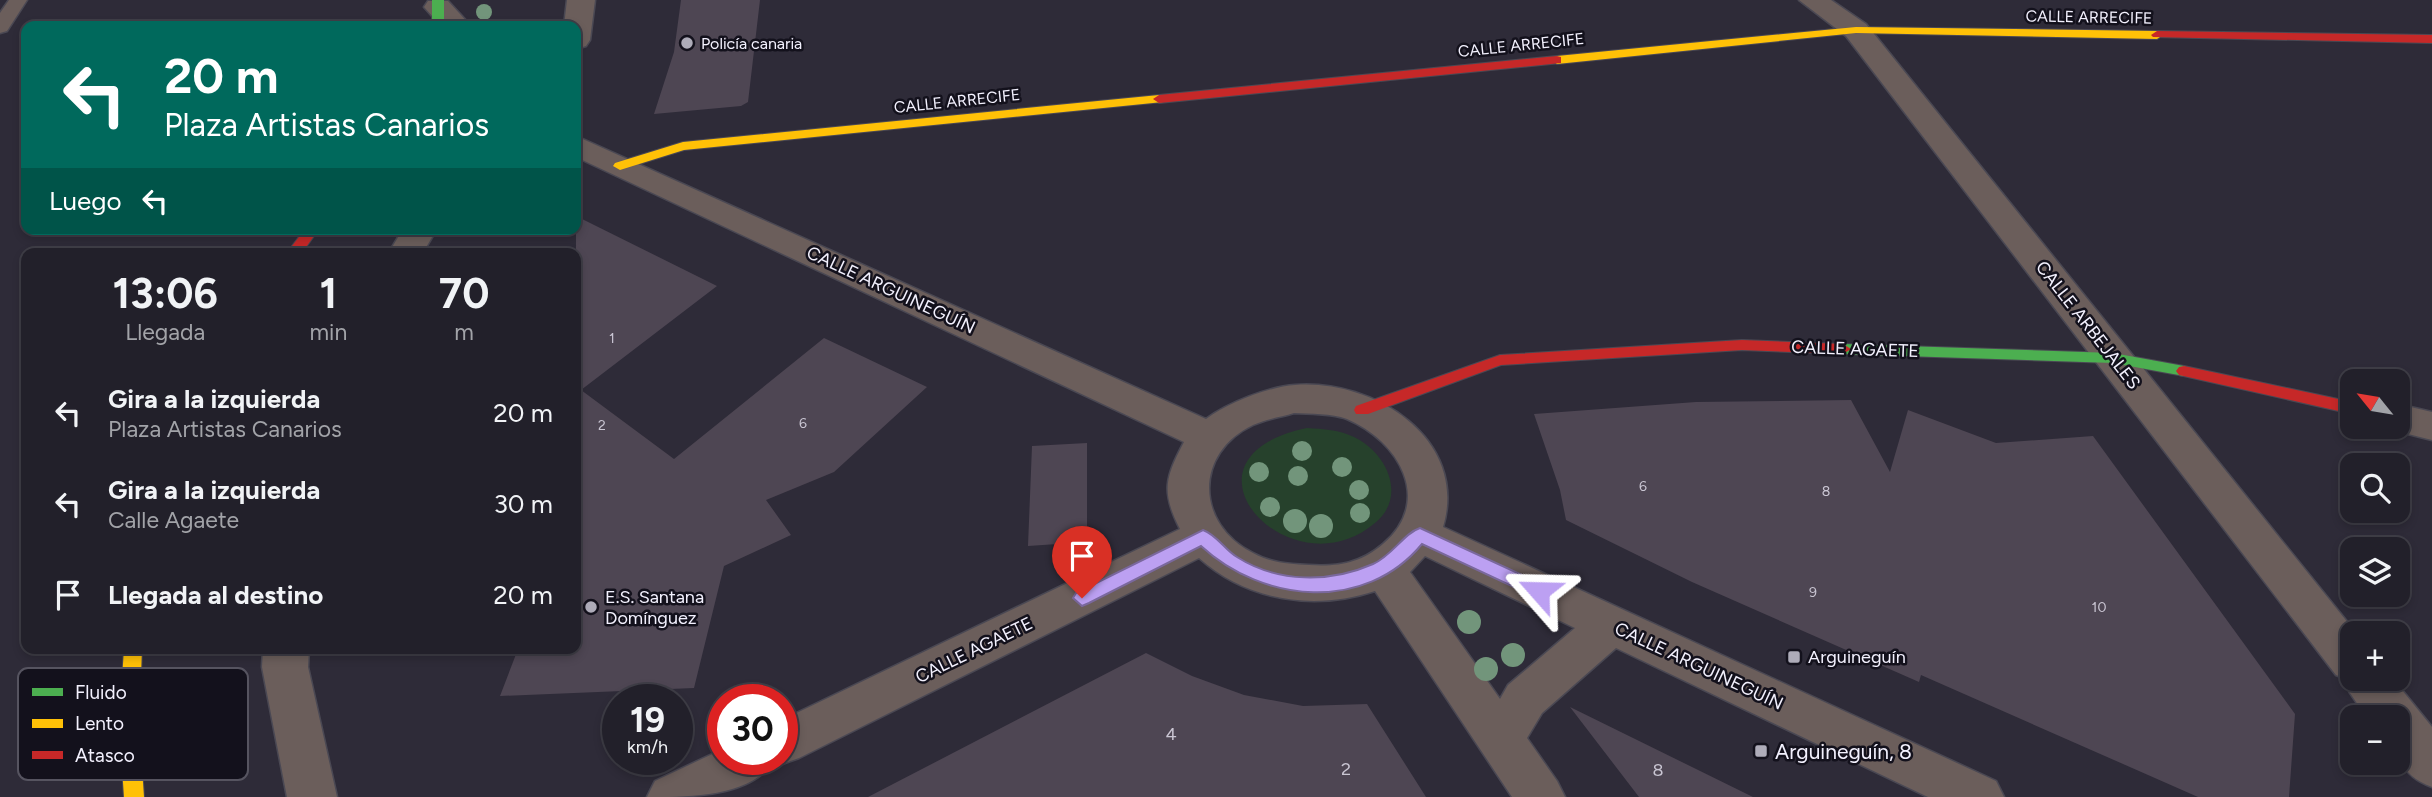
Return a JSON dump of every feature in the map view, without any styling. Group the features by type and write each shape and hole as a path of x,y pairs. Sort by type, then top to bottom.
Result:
{"street":[{"path":"578,21 581,0"},
{"name":"CALLE ARBEJALES","path":"1813,0 1856,30 2113,358 2208,474 2340,645"},
{"name":"CALLE ARRECIFE","path":"620,166 683,146 1856,30 2432,39"},
{"name":"CALLE ARGUINEGUÍN","path":"581,147 1207,436"},
{"name":"CALLE AGAETE","path":"1362,410 1500,360 1742,345 2113,358 2234,380 2340,405"},
{"path":"1294,399 1329,401 1362,410 1392,427 1415,450 1427,477 1430,506 1420,535 1404,553 1383,568 1347,582 1306,586 1265,579 1230,562 1203,537 1189,512 1185,484 1192,459 1207,436 1231,417 1261,404 1294,399"},
{"path":"2410,421 2432,426"},
{"name":"CALLE ARGUINEGUÍN","path":"1420,535 1979,797"},
{"name":"CALLE AGAETE","path":"798,735 1203,537"},
{"path":"1383,568 1539,797"},
{"path":"1501,740 1525,699 1611,625"},
{"path":"286,654 285,667 312,797"},
{"path":"2410,737 2432,765"},
{"path":"672,797 718,775"}],"lane":[{"path":"0,27 18,0"}],"green space":[{"path":"1307,428 1337,431 1354,437 1375,453 1389,476 1390,500 1385,512 1375,523 1342,541 1308,543 1278,532 1255,514 1243,490 1245,466 1265,444"}],"building":[{"path":"681,0 760,0 748,102 741,106 654,114 674,52"},
{"path":"581,218 717,286 581,390 581,248 576,248 576,235 581,235"},
{"path":"824,338 927,387 834,472 766,500 791,535 724,566 694,688 693,684 602,684 602,692 500,696 516,654 581,654 581,390 674,459"},
{"path":"1851,400 1890,472 1908,410 1996,443 2093,436 2295,714 2289,797 2198,797 1921,675 1919,682 1692,582 1566,520 1560,490 1534,414 1696,402"},
{"path":"1087,443 1087,542 1028,546 1032,446"},
{"path":"1146,653 1192,676 1244,695 1303,706 1367,704 1426,797 868,797"},
{"path":"1570,707 1753,797 1639,797"}],"traffic: fast":[{"path":"438,0 438,21"},
{"path":"1843,349 2113,358 2184,371"}],"traffic: slow":[{"path":"1557,60 1856,30 2157,35"},
{"path":"620,166 683,146 1159,99"},
{"path":"132,668 133,654"},
{"path":"133,780 134,797"}],"traffic: jam":[{"path":"2157,35 2432,39"},
{"path":"1159,99 1557,60"},
{"path":"298,248 307,235"},
{"path":"1362,410 1500,360 1742,345 1843,349"},
{"path":"2184,371 2340,405"}],"place":[{"name":"Policía canaria","path":"687,43"},
{"name":"E.S. Santana Domínguez","path":"591,607"},
{"name":"Arguineguín","path":"1794,657"},
{"name":"Arguineguín, 8","path":"1761,751"}],"route":[{"path":"1082,598 1203,537 1230,562 1265,579 1306,586 1347,582 1383,568 1404,553 1420,535 1539,591"}]}
